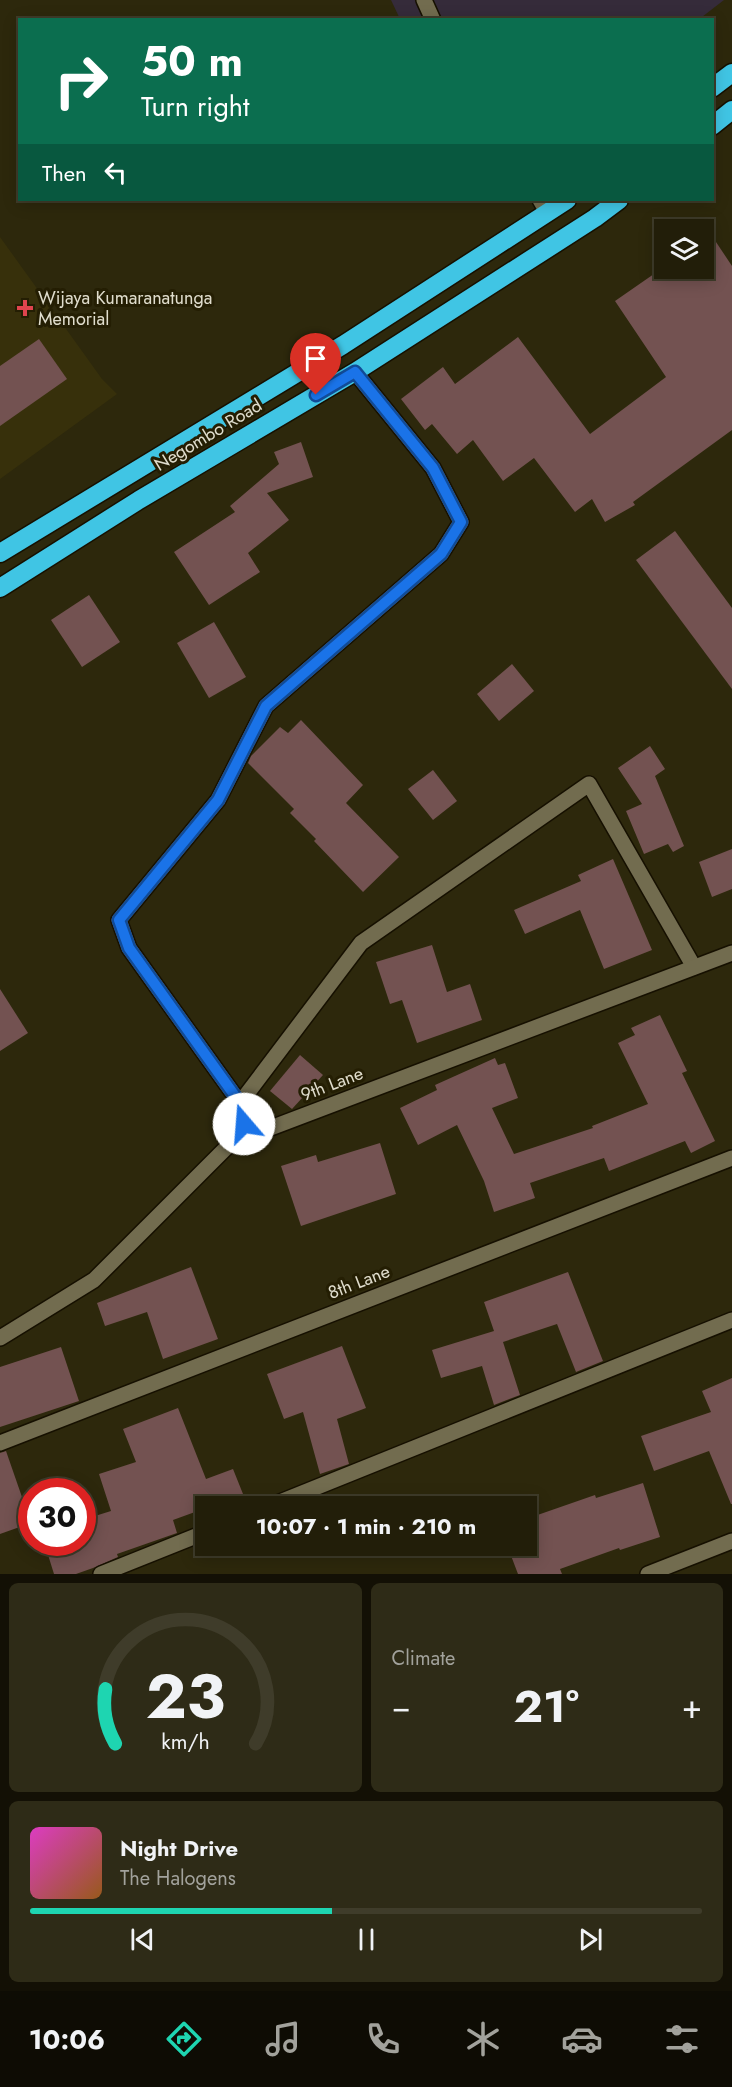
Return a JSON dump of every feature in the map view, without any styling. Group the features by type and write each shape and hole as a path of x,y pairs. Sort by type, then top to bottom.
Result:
{"highway":[{"path":"714,86 732,73"},
{"path":"714,124 732,110"},
{"name":"Negombo Road","path":"0,553 343,345 543,206 563,201"},
{"name":"Negombo Road","path":"0,588 139,500 355,372 595,218 618,201"}],"street":[{"path":"424,0 433,18"},
{"path":"231,1143 244,1124 240,1103 129,948 119,920 218,800 266,706 441,554 461,522 433,468 355,372"},
{"path":"240,1103 361,944 589,784 694,967"},
{"name":"9th Lane","path":"0,1338 94,1280 231,1143 732,953"},
{"name":"8th Lane","path":"0,1443 732,1158"},
{"path":"295,1496 732,1320"},
{"path":"101,1574 195,1536"},
{"path":"648,1574 732,1541"}],"shaded area":[{"path":"391,0 724,0 701,18 400,18"},
{"name":"Wijaya Kumaranatunga Memorial","path":"0,237 102,379 117,394 0,479"}],"building":[{"path":"714,239 732,266 732,430 633,502 635,505 605,522 592,499 575,512 534,458 503,481 473,440 457,454 432,424 425,430 401,399 443,367 455,384 518,337 590,434 666,377 615,301 654,274 654,279 714,279"},
{"path":"39,339 67,379 0,426 0,366"},
{"path":"301,442 313,477 267,493 289,520 248,553 260,572 209,605 174,552 235,512 230,506 279,464 274,452"},
{"path":"675,531 732,608 732,689 636,560"},
{"path":"89,595 120,642 82,667 51,620"},
{"path":"214,622 246,677 209,698 177,643"},
{"path":"512,664 534,691 499,721 477,694"},
{"path":"301,720 363,785 346,803 399,857 363,892 290,813 294,809 248,763 251,756 280,727 288,733"},
{"path":"650,746 665,769 655,776 684,846 673,852 668,844 644,854 626,811 642,804 618,768"},
{"path":"433,770 457,801 433,820 408,789"},
{"path":"732,849 732,889 712,897 699,862"},
{"path":"613,859 652,950 604,969 580,910 525,934 514,910 581,881 578,875"},
{"path":"432,945 447,992 470,984 482,1020 417,1043 402,1000 390,1004 376,962"},
{"path":"0,989 28,1033 0,1051"},
{"path":"660,1015 687,1071 682,1073 715,1141 691,1153 685,1141 609,1171 604,1158 530,1183 535,1198 494,1212 484,1181 457,1125 418,1145 400,1108 437,1090 435,1085 495,1058 498,1065 505,1063 518,1098 492,1108 514,1154 593,1128 592,1126 648,1104 618,1043 635,1035 631,1028"},
{"path":"300,1055 323,1075 292,1109 270,1091"},
{"path":"380,1143 396,1194 301,1226 281,1166 316,1155 318,1162"},
{"path":"191,1267 218,1339 163,1359 147,1312 105,1326 97,1303"},
{"path":"568,1272 603,1361 576,1372 557,1324 503,1342 520,1395 494,1405 482,1366 441,1378 432,1350 494,1331 484,1302"},
{"path":"342,1346 366,1408 337,1419 349,1464 320,1474 303,1412 284,1419 267,1374"},
{"path":"61,1347 79,1401 0,1427 0,1367"},
{"path":"732,1378 731,1504 709,1451 654,1471 641,1436 711,1412 702,1391"},
{"path":"178,1408 206,1479 233,1469 243,1494 195,1496 195,1512 173,1520 177,1533 117,1554 118,1557 76,1574 54,1574 48,1556 96,1556 96,1516 111,1511 99,1474 136,1462 123,1429"},
{"path":"6,1451 18,1486 18,1528 0,1534 0,1453"},
{"path":"643,1483 660,1537 620,1550 619,1548 560,1569 562,1574 518,1574 511,1556 537,1556 537,1515 595,1495 596,1498"}],"place":[{"name":"Wijaya Kumaranatunga Memorial","path":"25,308"}],"route":[{"path":"244,1124 240,1103 129,948 119,920 218,800 266,706 441,554 461,522 433,468 355,372 316,395"}]}
